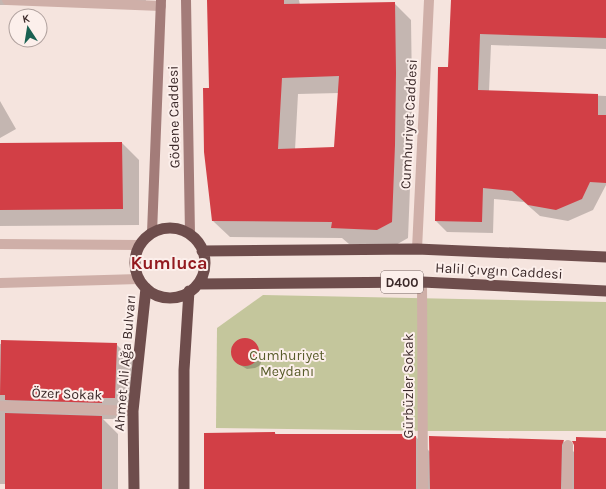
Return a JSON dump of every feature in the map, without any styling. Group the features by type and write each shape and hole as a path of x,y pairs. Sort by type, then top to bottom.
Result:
{"highway":[{"path":"184,489 184,370 194,287 203,273 205,262 197,241 190,234 180,230 171,228 161,229 152,232 145,238 135,256 135,268 138,279 146,288 156,295 167,298 179,296 194,287"},
{"name":"Halil Çıvgın Caddesi","path":"202,251 417,249 606,257"},
{"name":"Halil Çıvgın Caddesi","path":"194,287 422,282 606,291"},
{"name":"Ahmet Ali Ağa Bulvarı","path":"134,489 133,411 146,288"}],"main road":[{"name":"Gödene Caddesi","path":"186,0 190,234"},
{"name":"Gödene Caddesi","path":"152,232 161,3"}],"street":[{"path":"7,0 161,3"},
{"name":"Cumhuriyet Caddesi","path":"417,249 429,0"},
{"path":"0,244 140,245"},
{"path":"0,283 138,279"},
{"name":"Gürbüzler Sokak","path":"422,282 423,489"},
{"name":"Özer Sokak","path":"0,406 133,411"},
{"path":"567,489 568,445"}],"green space":[{"name":"Cumhuriyet Meydanı","path":"263,295 606,302 606,431 426,431 216,428 217,328"}],"building":[{"path":"207,0 284,0 284,4 395,2 396,73 392,222 377,230 331,228 332,222 212,221 204,152 203,88 209,88","holes":["339,76 334,147 278,149 282,78"]},
{"path":"451,0 606,0 606,38 480,34 478,90 598,94 598,115 606,115 606,183 590,182 582,199 556,210 528,205 512,191 483,188 482,222 435,221 438,67 448,67"},
{"path":"122,142 123,209 0,210 0,143"},
{"path":"245,338 255,342 259,352 255,362 245,366 235,362 231,352 235,342"},
{"path":"1,340 117,343 115,398 102,398 102,403 5,400 5,395 0,395"},
{"path":"5,413 102,416 102,489 5,489"},
{"path":"275,432 275,434 407,434 407,436 416,436 416,489 204,489 204,433"},
{"path":"429,436 564,440 562,445 561,489 430,489"},
{"path":"576,437 606,438 606,489 574,489 574,445 572,441 576,441"}],"district":[{"name":"Kumluca","path":"169,263"}]}
